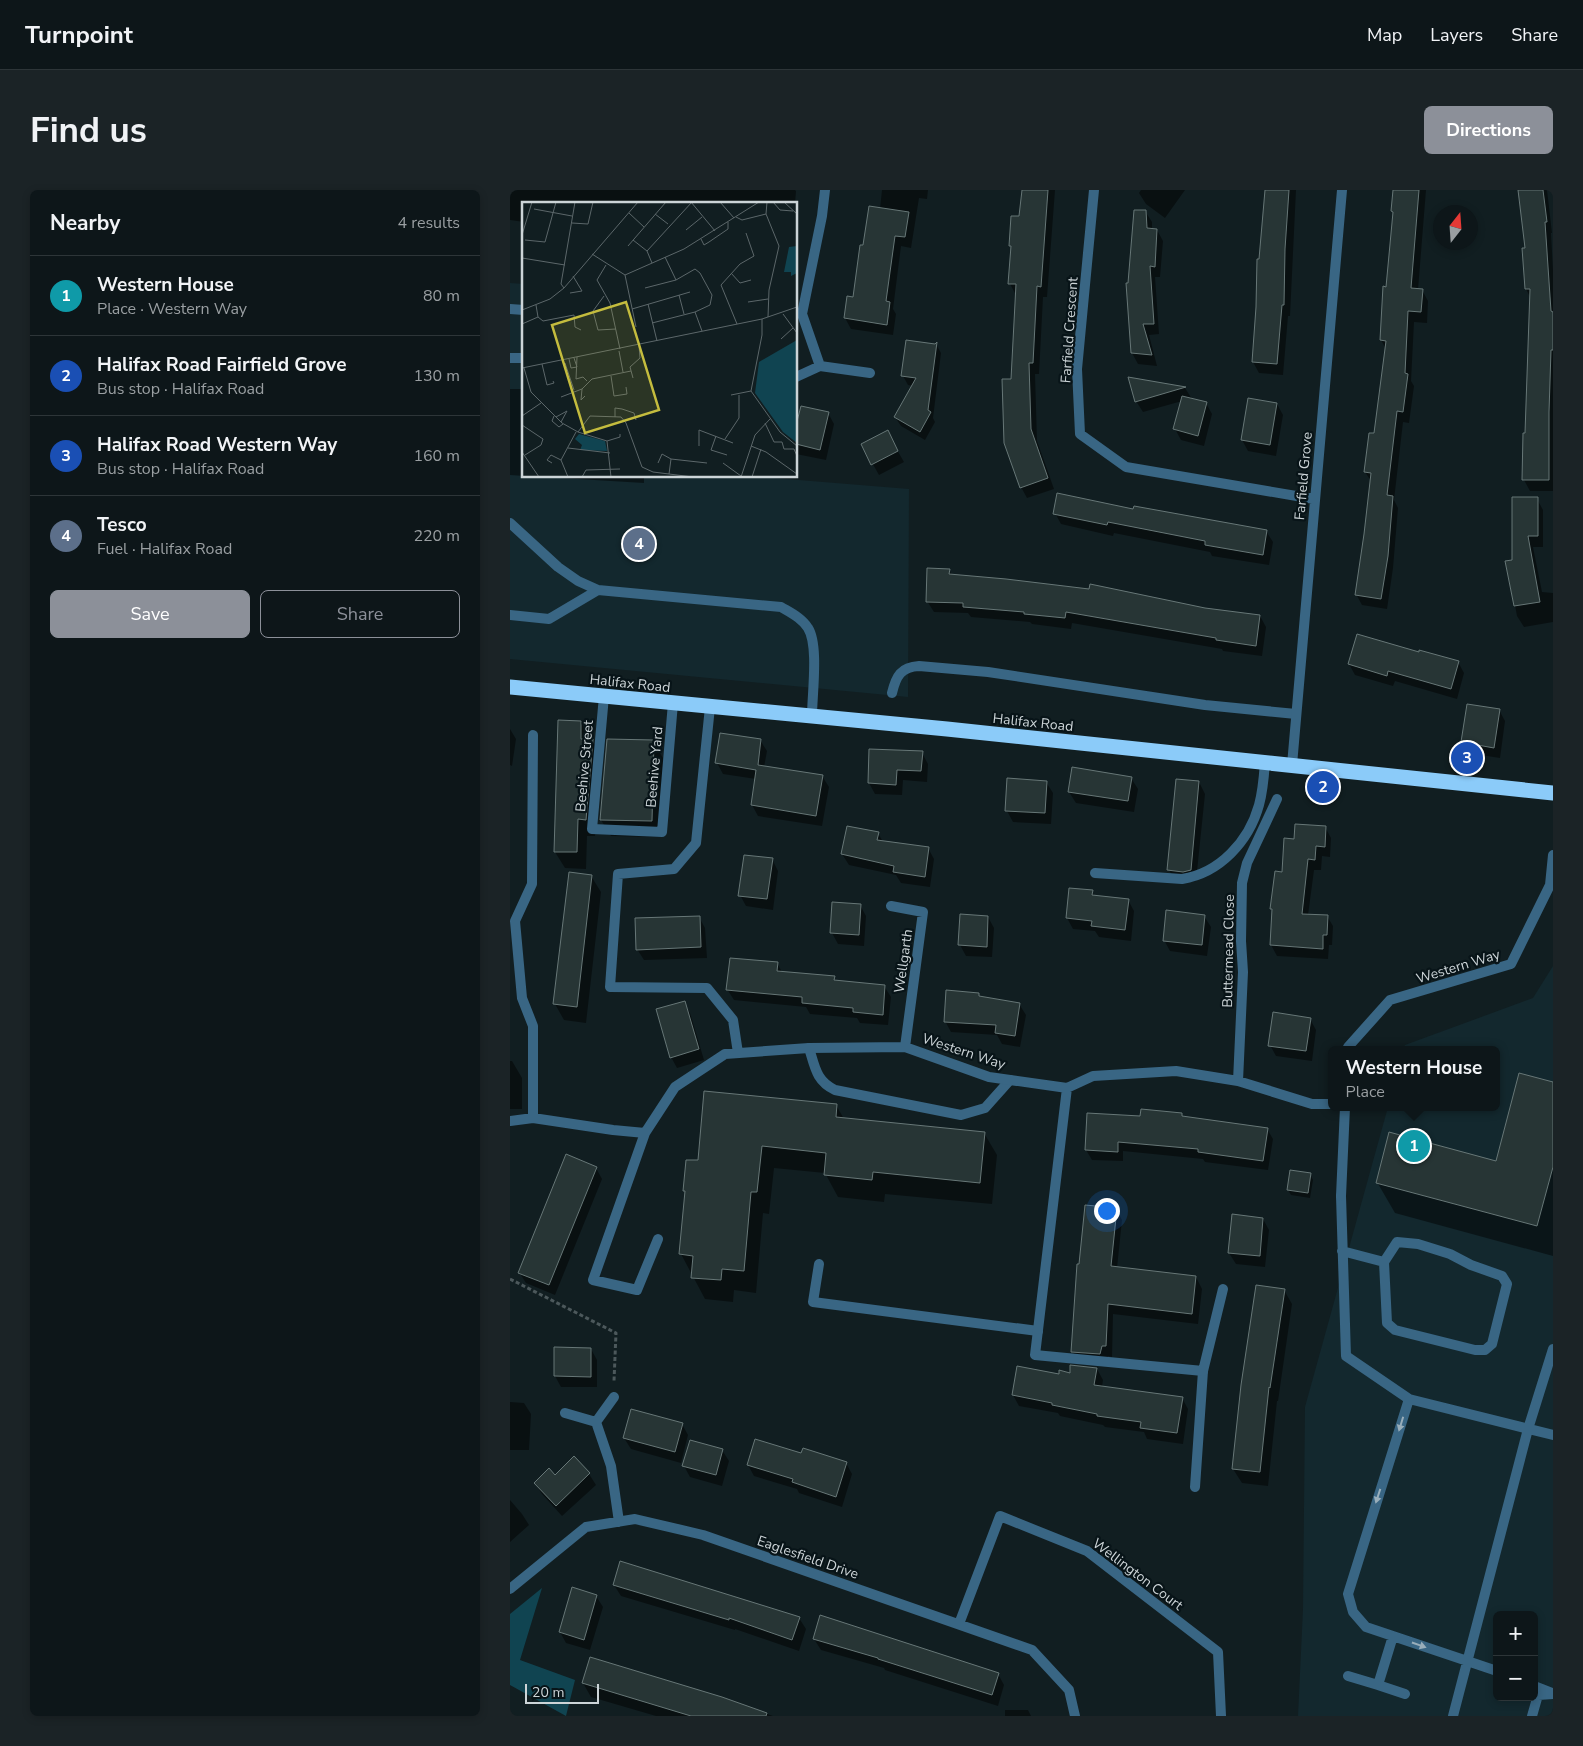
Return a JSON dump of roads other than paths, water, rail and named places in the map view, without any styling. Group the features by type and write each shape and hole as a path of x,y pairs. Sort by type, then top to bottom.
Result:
{"highway":[{"name":"Halifax Road","path":"510,687 1265,762 1553,793"}],"street":[{"path":"820,366 802,314 822,216 825,190"},
{"name":"Farfield Crescent","path":"1094,190 1077,368 1080,434 1126,466 1314,499"},
{"name":"Farfield Grove","path":"1292,765 1342,190"},
{"path":"798,376 820,366 870,373"},
{"path":"510,523 558,567 578,581 598,590 781,607 800,618 809,629 814,643 812,716"},
{"path":"510,615 549,618 598,590"},
{"path":"892,693 896,677 909,667 919,666 988,672 1205,705 1296,714"},
{"name":"Beehive Street","path":"604,696 592,828 662,832"},
{"name":"Beehive Yard","path":"662,832 673,703"},
{"path":"710,707 696,843 674,869 618,874 610,987 707,988 733,1020 738,1053"},
{"path":"533,736 532,884 515,921 522,998 532,1026 533,1118"},
{"path":"1095,874 1182,879 1194,877 1213,868 1236,848 1251,825 1260,802 1265,762"},
{"name":"Buttermead Close","path":"1238,1081 1243,972 1242,883 1247,863 1277,798"},
{"name":"Western Way","path":"1349,1046 1390,1000 1511,964 1550,885 1553,855"},
{"name":"Wellgarth","path":"891,906 923,912 905,1047"},
{"name":"Western Way","path":"658,1239 637,1290 593,1280 645,1133 676,1087 725,1054 809,1048 905,1047 989,1077 1067,1088"},
{"path":"809,1048 818,1076 825,1085 835,1090 961,1115 985,1108 1010,1080"},
{"path":"1204,1371 1035,1355 1067,1088 1094,1076 1176,1071 1238,1081 1312,1104 1328,1104"},
{"path":"1345,1111 1341,1196 1346,1356 1409,1399 1553,1436"},
{"path":"510,1121 533,1118 645,1133"},
{"path":"1397,1242 1404,1242 1418,1244 1450,1254 1470,1266 1502,1276 1507,1284 1492,1344 1485,1350 1475,1350 1395,1330 1387,1323 1384,1262 1397,1242"},
{"path":"1342,1251 1384,1262"},
{"path":"820,1264 813,1302 1038,1331"},
{"path":"1195,1487 1204,1371 1223,1289"},
{"path":"1453,1716 1528,1429 1553,1349"},
{"path":"596,1422 614,1397"},
{"path":"1409,1399 1348,1594 1353,1612 1366,1627 1493,1670"},
{"path":"565,1413 596,1422"},
{"path":"596,1422 611,1466 619,1522"},
{"name":"Wellington Court","path":"959,1624 1000,1516 1087,1551 1218,1652 1221,1716"},
{"name":"Eaglesfield Drive","path":"510,1589 586,1526 635,1519 703,1535 1032,1650 1069,1690 1075,1716"},
{"path":"1378,1685 1393,1636"},
{"path":"1348,1676 1405,1694"},
{"path":"1538,1688 1553,1694"},
{"path":"1532,1716 1538,1695 1553,1694"}],"place":[{"name":"Tesco","path":"639,544"},
{"name":"Halifax Road Western Way","path":"1467,758"},
{"name":"Halifax Road Fairfield Grove","path":"1323,787"},
{"name":"Western House","path":"1414,1146"}]}
